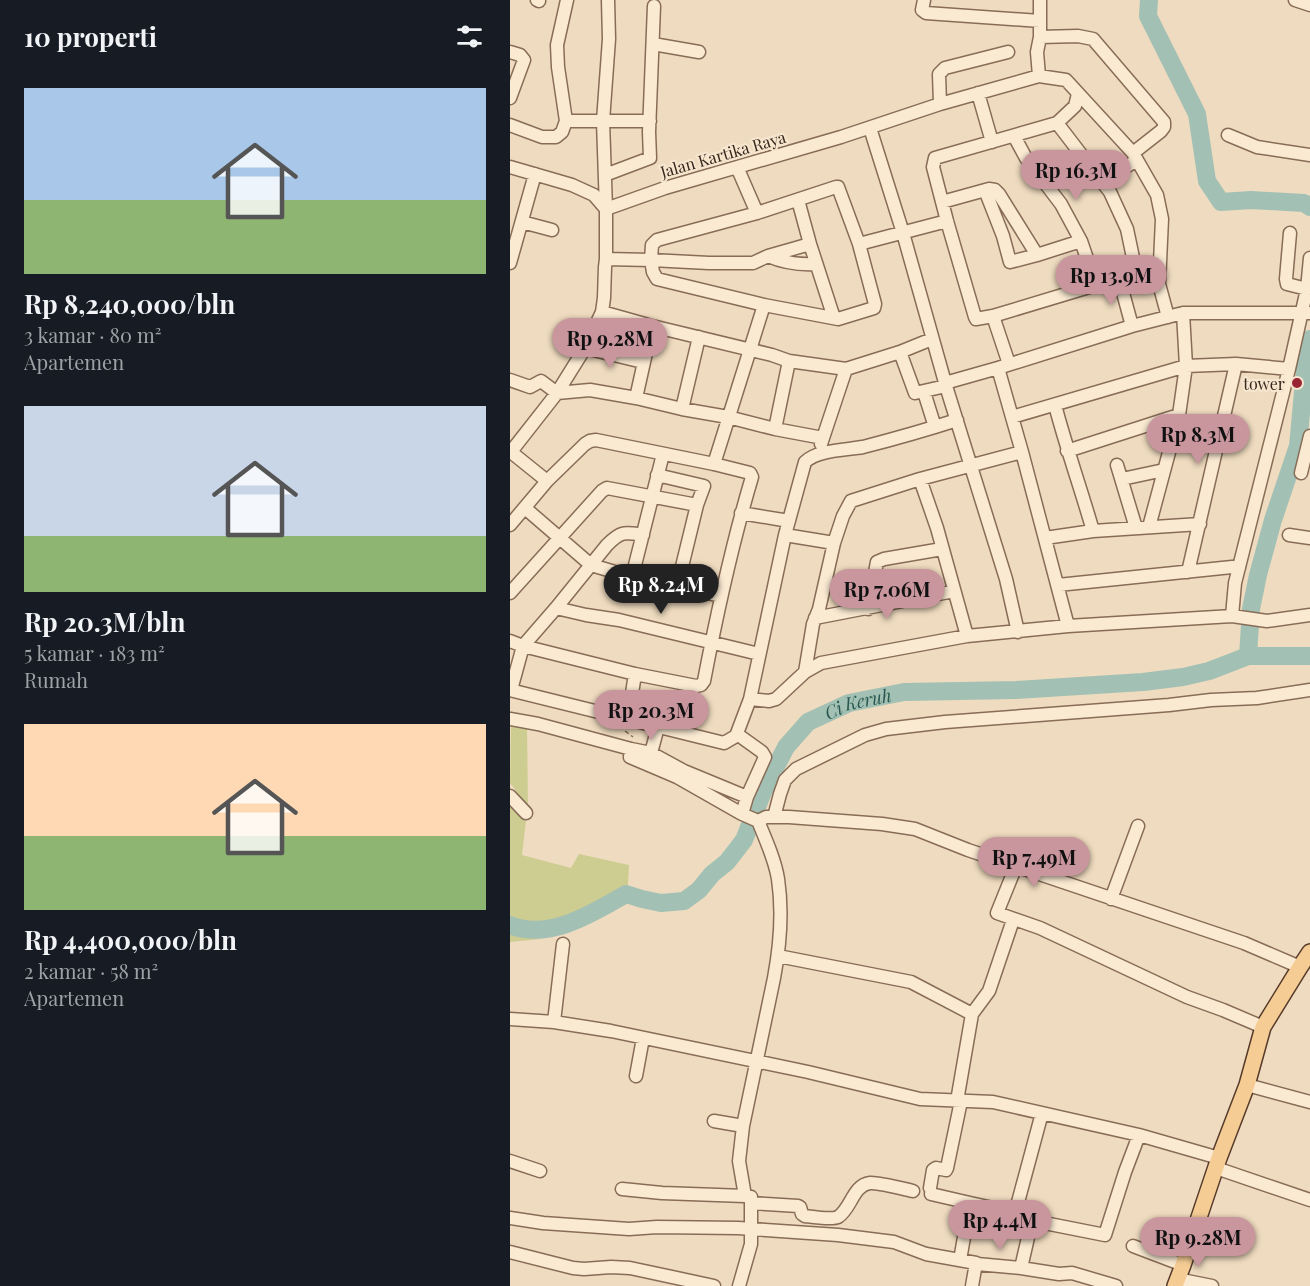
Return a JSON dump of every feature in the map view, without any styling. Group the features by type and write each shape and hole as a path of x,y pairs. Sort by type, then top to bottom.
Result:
{"main road":[{"path":"1179,1277 1247,1085 1263,1027 1310,952"}],"street":[{"path":"510,125 542,138 556,137 562,132 566,121 557,45 567,0"},
{"path":"548,481 511,453 557,393 585,348 602,312 606,259 603,121 609,39 608,0"},
{"path":"924,0 922,10 926,13 1040,21"},
{"path":"1040,0 1039,76 1066,81 1135,156 1157,195 1162,219 1159,284 1168,317"},
{"path":"1295,0 1310,6"},
{"path":"605,175 650,158 654,6"},
{"path":"1040,37 1078,36 1093,39 1164,122 1161,131 1135,156 1102,182"},
{"path":"653,44 699,52"},
{"path":"510,52 520,55 524,60 510,98"},
{"path":"940,104 939,74 942,70 1008,52"},
{"name":"Jalan Kartika Raya","path":"606,209 665,188 1039,76"},
{"path":"978,93 992,142"},
{"path":"1057,123 1110,192 1127,229 1136,272 979,319 975,317 947,221 933,167 935,158 1057,123 1075,106 1078,94"},
{"path":"566,121 650,121"},
{"path":"870,128 903,233 945,385 1006,579 1018,632"},
{"path":"1228,135 1257,147 1310,155"},
{"path":"1014,136 1026,158 1061,204 1081,241 1096,285"},
{"path":"510,167 572,185 594,195 606,209"},
{"path":"737,167 757,213"},
{"path":"510,263 535,174"},
{"path":"838,187 859,244 874,308 838,319 764,305 657,279 651,260 652,245 657,240 757,213 838,187"},
{"path":"942,202 985,190 995,190 1037,255"},
{"path":"985,190 1003,236 1010,262 1081,241"},
{"path":"798,200 834,318"},
{"path":"859,244 947,221"},
{"path":"522,222 552,230"},
{"path":"1290,233 1287,284 1307,289"},
{"path":"606,259 708,263 753,262 810,244"},
{"path":"768,256 783,262 801,265 816,264"},
{"path":"1237,616 1235,583 1305,313 1310,258"},
{"path":"1119,278 1132,326"},
{"path":"714,464 764,305"},
{"path":"602,312 789,361 846,369 932,339"},
{"path":"900,352 915,393 1168,317 1183,314 1305,313"},
{"path":"1149,527 1179,415 1186,366 1183,314"},
{"path":"993,316 1012,417 1068,626"},
{"path":"636,398 652,326"},
{"path":"682,409 699,337"},
{"path":"585,348 643,362"},
{"path":"775,429 789,361"},
{"path":"1012,417 1186,366 1236,364 1289,369"},
{"path":"1188,572 1236,364"},
{"path":"817,455 846,369"},
{"path":"510,380 530,387 541,381 557,393 590,390 636,398 823,438"},
{"path":"924,392 936,427"},
{"path":"1055,405 1093,531"},
{"path":"1067,451 1179,415"},
{"path":"643,535 628,532 616,536 591,565 522,646 510,690 724,743 733,740 750,699 785,536 805,462 817,455 863,447 957,420"},
{"path":"1301,473 1310,436"},
{"path":"510,525 548,481 590,441 596,440 714,464 752,475 721,596 704,681 701,685 696,686 635,674 510,641"},
{"path":"805,672 815,618 834,543 851,501 920,479 1022,452"},
{"path":"632,578 663,454"},
{"path":"1117,465 1136,528"},
{"path":"1122,479 1164,470"},
{"path":"657,475 704,486 697,505 677,587"},
{"path":"920,479 937,528 967,636"},
{"path":"510,592 602,490 607,488 653,495 697,505"},
{"path":"525,508 591,565 632,578 721,596"},
{"path":"741,513 789,521"},
{"path":"1045,538 1093,531 1200,524"},
{"path":"1289,535 1310,538"},
{"path":"785,536 834,543"},
{"path":"868,609 877,562 942,549"},
{"path":"1058,585 1239,568"},
{"path":"815,618 954,591"},
{"path":"556,608 618,620 759,654"},
{"path":"750,699 769,701 776,699 805,672 821,663 967,636 1068,626 1237,616 1265,620 1310,615"},
{"path":"628,719 635,674"},
{"path":"774,817 785,780 796,769 865,735 886,729 1074,711 1257,698 1310,690"},
{"path":"510,719 651,753 684,771 747,797"},
{"path":"651,753 658,727"},
{"path":"737,734 765,757 747,797 750,818"},
{"path":"632,749 630,757 677,777 750,818 768,844 778,878 782,958 756,1060 743,1126 740,1161 752,1229 751,1244 739,1286"},
{"path":"510,796 526,813"},
{"path":"750,818 774,817 882,824 915,829 968,850 1244,943 1300,967"},
{"path":"1111,899 1138,826"},
{"path":"1016,866 997,914 1040,928 1186,997 1263,1027"},
{"path":"1013,920 989,991 972,1014 947,1168 946,1170 936,1168 933,1170 930,1191 993,1208 999,1213 1105,1235 1138,1135"},
{"path":"554,1022 563,944"},
{"path":"782,958 911,982 972,1014"},
{"path":"510,1019 554,1022 756,1060 920,1099 993,1102 1042,1113 1138,1135 1218,1163 1310,1200"},
{"path":"636,1076 643,1038"},
{"path":"1247,1085 1310,1102"},
{"path":"1014,1216 1042,1113"},
{"path":"714,1121 743,1126"},
{"path":"510,1161 540,1171"},
{"path":"622,1189 748,1199 798,1206 805,1216 836,1218 843,1213 857,1192 867,1184 874,1183 913,1191"},
{"path":"960,1260 970,1203"},
{"path":"510,1218 543,1223 629,1229 657,1227 752,1229 838,1235 894,1242 926,1254 977,1264 1059,1274 1072,1273 1116,1286"},
{"path":"1021,1268 1032,1220"},
{"path":"1133,1246 1179,1277 1212,1286"},
{"path":"510,1252 573,1268 630,1268 714,1286"},
{"path":"972,1286 977,1264"}],"path":[{"path":"615,716 632,749"}],"green space":[{"path":"511,726 527,726 528,806 510,783"},
{"path":"510,788 527,812 522,855 571,868 579,854 629,865 627,903 566,923 540,939 510,942"}],"waterway":[{"path":"1149,0 1148,16 1197,114 1207,181 1221,202 1251,200 1304,203 1310,207"},
{"path":"1248,656 1251,609 1258,575 1273,520 1298,446 1307,349 1310,339"},
{"name":"Ci Keruh","path":"510,925 540,930 570,923 626,894 661,903 684,901 699,890 712,874 727,862 744,840 763,792 786,747 808,722 849,703 904,692 1016,690 1143,682 1209,671 1248,656 1310,656"}],"place":[{"name":"tower","path":"1297,383"}]}
